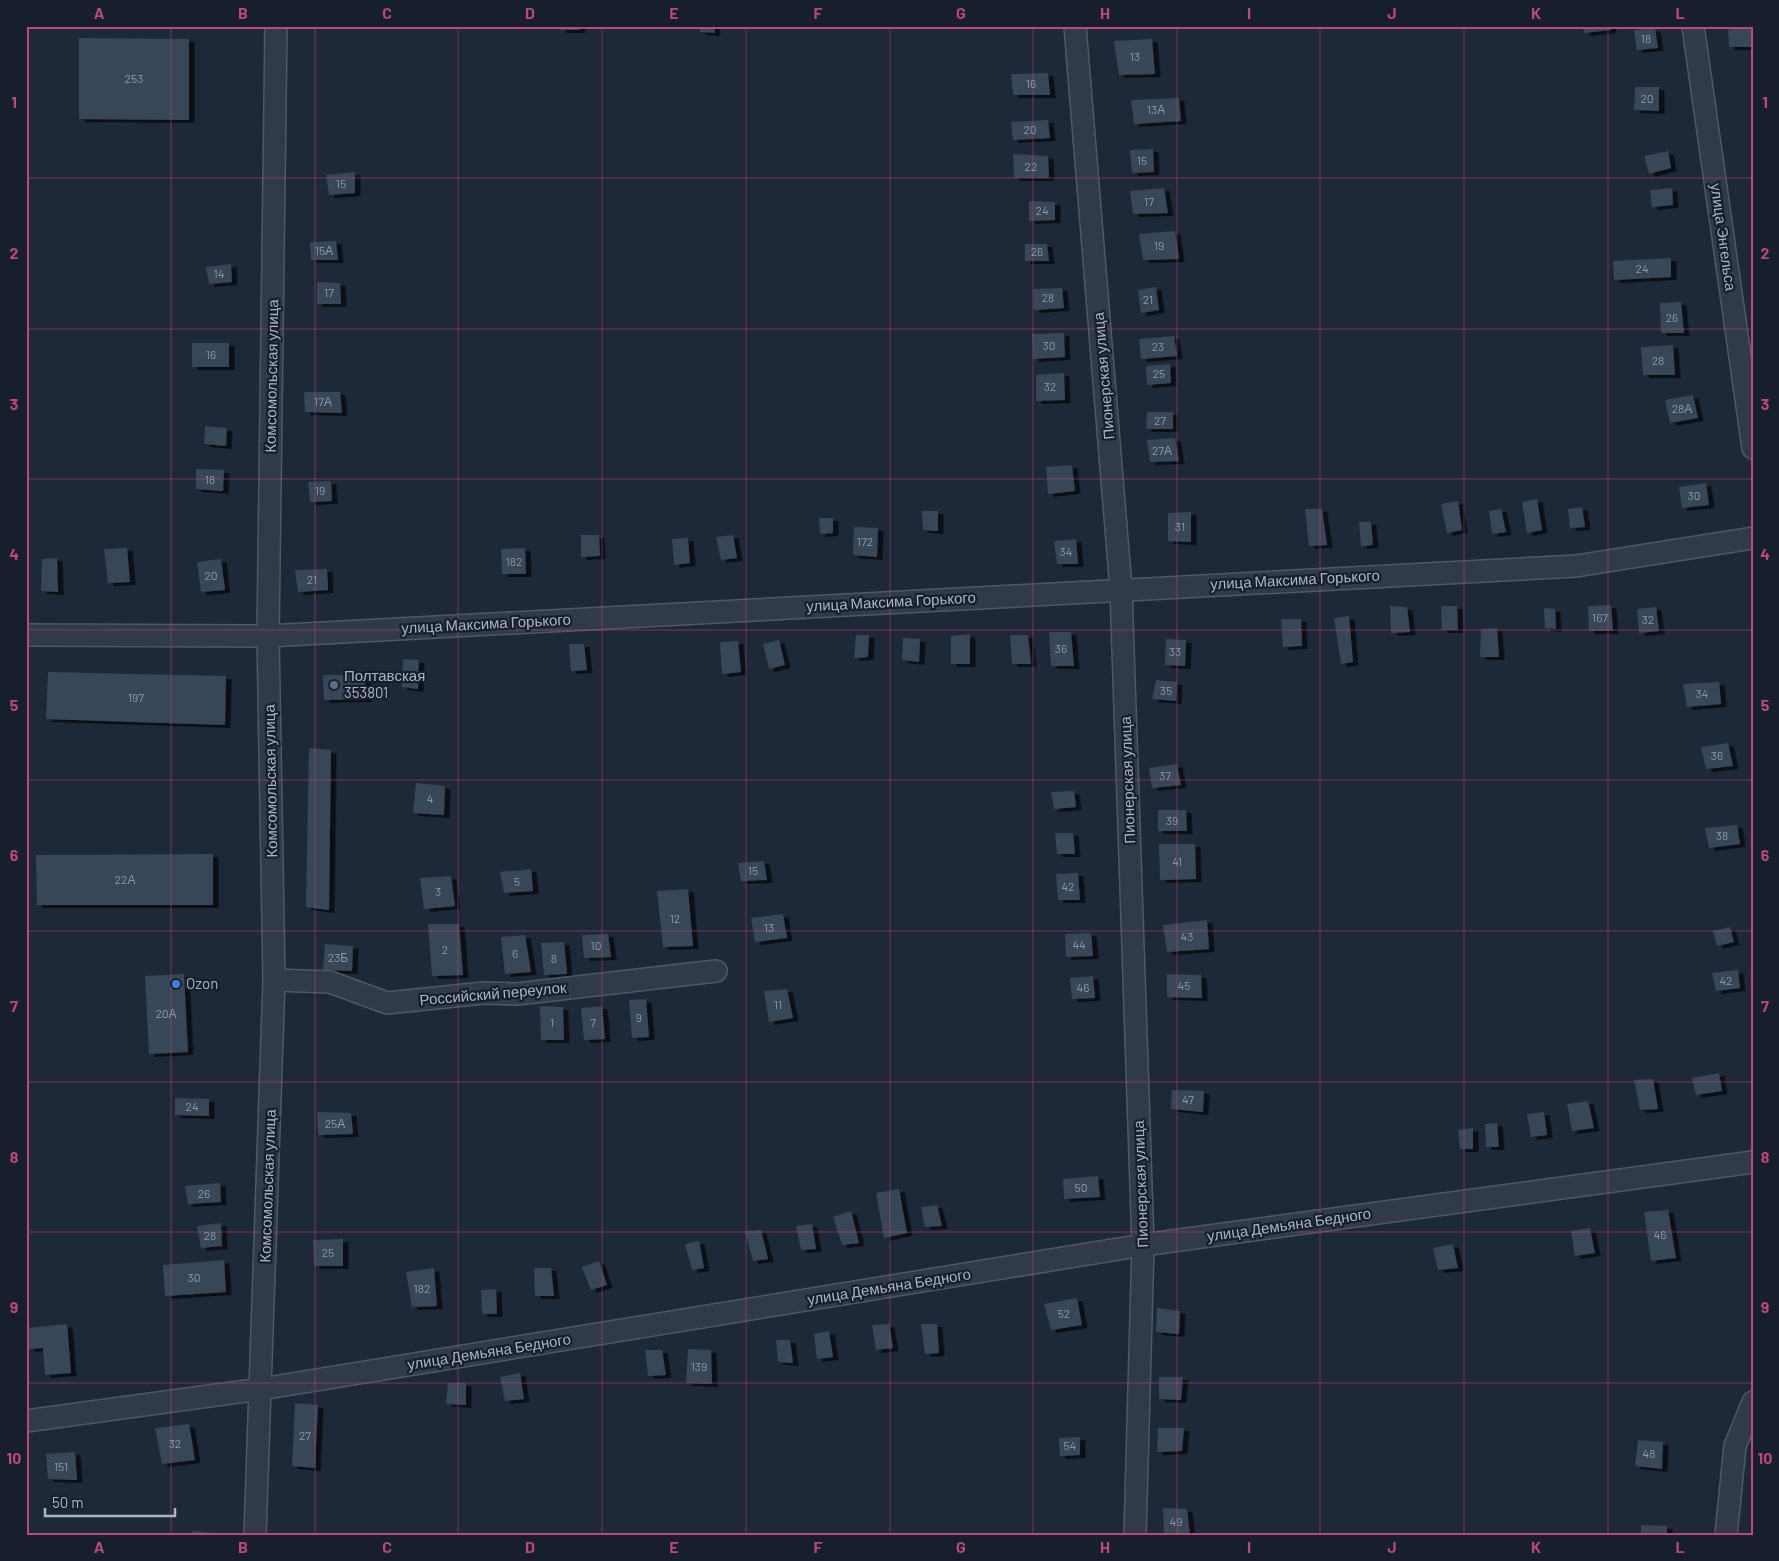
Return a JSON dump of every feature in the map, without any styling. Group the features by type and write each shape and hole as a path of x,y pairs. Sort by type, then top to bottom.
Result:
{"street":[{"name":"Комсомольская улица","path":"255,1535 274,980 268,636 276,26"},
{"name":"Пионерская улица","path":"1075,26 1121,589 1143,1245 1135,1535"},
{"name":"улица Энгельса","path":"1693,26 1753,448"},
{"name":"улица Максима Горького","path":"26,634 268,636 1576,566 1753,538"},
{"name":"Российский переулок","path":"274,980 330,982 387,1003 484,993 517,994 716,971"},
{"name":"улица Демьяна Бедного","path":"26,1421 261,1389 1143,1245 1753,1162"},
{"path":"1726,1535 1735,1446 1753,1402"}],"building":[{"path":"560,26 580,26 580,30 560,30"},
{"path":"700,26 714,26 715,33 700,32"},
{"path":"1583,26 1611,26 1611,30 1584,33"},
{"path":"1728,26 1753,26 1753,47 1729,47"},
{"path":"1655,28 1658,48 1637,50 1634,30"},
{"path":"79,38 189,39 189,120 79,119"},
{"path":"1152,39 1155,74 1119,75 1114,41"},
{"path":"1048,73 1050,95 1013,95 1011,74"},
{"path":"1635,87 1659,87 1659,111 1634,110"},
{"path":"1179,98 1181,121 1134,124 1131,100"},
{"path":"1048,120 1050,138 1013,140 1011,122"},
{"path":"1153,149 1154,172 1132,173 1130,150"},
{"path":"1668,151 1671,168 1649,174 1644,156"},
{"path":"1013,154 1048,156 1049,178 1014,178"},
{"path":"355,172 355,193 329,195 326,175"},
{"path":"1164,188 1168,213 1133,214 1130,191"},
{"path":"1672,188 1673,205 1652,207 1650,190"},
{"path":"1029,201 1055,202 1055,220 1029,221"},
{"path":"1175,231 1179,259 1143,260 1139,234"},
{"path":"336,241 338,260 311,260 310,242"},
{"path":"1025,244 1047,244 1049,261 1025,261"},
{"path":"1671,258 1671,277 1614,280 1613,261"},
{"path":"231,264 232,282 209,284 206,267"},
{"path":"317,282 340,283 341,304 317,304"},
{"path":"1156,287 1159,310 1141,313 1138,290"},
{"path":"1062,288 1064,308 1034,310 1033,289"},
{"path":"1681,302 1684,333 1661,333 1660,303"},
{"path":"1064,333 1065,357 1033,359 1032,334"},
{"path":"1174,336 1177,356 1141,359 1139,339"},
{"path":"192,343 229,343 229,367 192,367"},
{"path":"1673,345 1675,375 1643,375 1641,347"},
{"path":"1170,364 1171,383 1147,385 1146,366"},
{"path":"1064,373 1065,400 1036,401 1036,375"},
{"path":"304,392 340,392 342,413 305,412"},
{"path":"1693,395 1698,418 1670,423 1665,400"},
{"path":"1147,412 1173,412 1173,429 1146,429"},
{"path":"205,426 227,428 226,446 204,444"},
{"path":"1175,438 1179,461 1150,462 1147,440"},
{"path":"1072,465 1075,491 1048,494 1046,467"},
{"path":"196,469 224,470 223,491 196,489"},
{"path":"331,481 332,501 310,502 308,482"},
{"path":"1706,483 1709,505 1682,508 1679,487"},
{"path":"1537,499 1542,530 1527,533 1522,502"},
{"path":"1458,501 1462,530 1447,533 1441,504"},
{"path":"1582,507 1585,527 1570,528 1568,509"},
{"path":"1305,509 1322,509 1327,545 1309,546"},
{"path":"1501,509 1506,532 1492,534 1489,511"},
{"path":"922,511 938,511 938,531 923,530"},
{"path":"1191,512 1191,542 1168,541 1168,513"},
{"path":"819,518 833,518 833,533 820,534"},
{"path":"1359,522 1371,522 1373,545 1361,546"},
{"path":"854,527 878,528 877,557 853,555"},
{"path":"581,535 599,535 600,556 581,557"},
{"path":"733,535 737,558 721,560 716,537"},
{"path":"688,538 690,563 674,565 672,539"},
{"path":"1076,539 1078,564 1057,564 1054,541"},
{"path":"127,548 130,582 108,583 104,549"},
{"path":"525,548 526,574 502,574 501,549"},
{"path":"57,558 58,592 41,591 42,559"},
{"path":"221,559 225,590 201,592 197,562"},
{"path":"327,569 328,590 298,592 295,570"},
{"path":"1611,605 1613,631 1589,631 1588,606"},
{"path":"1390,606 1407,607 1410,632 1391,633"},
{"path":"1441,606 1457,606 1458,630 1442,630"},
{"path":"1656,607 1659,631 1639,633 1637,609"},
{"path":"1544,608 1555,609 1556,629 1545,628"},
{"path":"1349,616 1353,662 1341,664 1334,618"},
{"path":"1281,619 1301,619 1302,646 1283,647"},
{"path":"1497,628 1499,657 1480,657 1481,629"},
{"path":"1049,632 1071,632 1074,666 1051,666"},
{"path":"970,634 970,664 951,664 951,636"},
{"path":"856,635 869,635 868,657 854,658"},
{"path":"1010,635 1028,635 1031,664 1012,664"},
{"path":"903,638 920,639 919,662 902,660"},
{"path":"1166,639 1186,640 1185,666 1165,665"},
{"path":"779,640 785,665 769,669 763,644"},
{"path":"738,641 741,672 722,674 720,642"},
{"path":"569,644 584,644 587,670 571,671"},
{"path":"403,659 419,660 418,689 402,687"},
{"path":"48,672 226,676 225,725 46,719"},
{"path":"323,675 365,675 366,699 324,700"},
{"path":"1156,680 1177,682 1176,701 1152,699"},
{"path":"1719,682 1721,704 1687,707 1683,684"},
{"path":"1728,743 1733,766 1706,769 1701,747"},
{"path":"309,748 331,750 329,910 306,907"},
{"path":"1177,764 1181,785 1152,788 1149,768"},
{"path":"416,783 445,786 444,815 413,813"},
{"path":"1074,791 1076,807 1054,809 1051,792"},
{"path":"1158,810 1186,810 1187,831 1158,831"},
{"path":"1737,825 1740,844 1709,848 1705,828"},
{"path":"1055,833 1073,833 1075,854 1057,854"},
{"path":"1159,844 1195,844 1196,879 1160,880"},
{"path":"213,854 213,905 37,905 36,855"},
{"path":"764,861 767,880 741,881 738,863"},
{"path":"531,869 533,891 504,893 500,872"},
{"path":"1078,873 1080,900 1058,900 1056,874"},
{"path":"451,876 455,906 424,909 420,878"},
{"path":"688,889 693,946 663,947 657,891"},
{"path":"783,914 787,938 755,942 751,918"},
{"path":"1207,920 1209,949 1167,952 1163,925"},
{"path":"428,924 459,924 463,975 432,976"},
{"path":"1730,927 1734,942 1717,946 1713,931"},
{"path":"1091,933 1093,956 1066,957 1065,934"},
{"path":"608,934 611,957 584,958 582,935"},
{"path":"525,935 531,972 505,974 501,937"},
{"path":"564,942 567,974 544,975 541,943"},
{"path":"325,944 353,946 352,971 323,970"},
{"path":"1738,970 1740,988 1716,991 1712,973"},
{"path":"184,974 188,1052 149,1054 145,976"},
{"path":"1167,974 1201,975 1202,998 1167,997"},
{"path":"1093,976 1095,998 1072,999 1070,978"},
{"path":"787,989 793,1018 769,1022 764,991"},
{"path":"646,999 649,1037 632,1038 629,1000"},
{"path":"540,1006 563,1007 564,1040 541,1040"},
{"path":"602,1006 605,1039 584,1040 581,1008"},
{"path":"1719,1073 1722,1091 1696,1095 1692,1078"},
{"path":"1653,1079 1658,1109 1640,1110 1634,1080"},
{"path":"1172,1090 1204,1091 1203,1112 1171,1109"},
{"path":"175,1098 209,1099 209,1116 175,1115"},
{"path":"1588,1101 1594,1128 1572,1131 1567,1104"},
{"path":"317,1112 351,1113 353,1134 318,1135"},
{"path":"1544,1112 1547,1135 1531,1137 1527,1114"},
{"path":"1497,1123 1499,1147 1486,1147 1485,1124"},
{"path":"1473,1128 1473,1149 1460,1149 1458,1130"},
{"path":"1098,1176 1100,1197 1064,1199 1063,1179"},
{"path":"220,1183 221,1202 188,1204 185,1186"},
{"path":"899,1189 907,1233 884,1238 876,1193"},
{"path":"937,1205 942,1226 925,1227 921,1207"},
{"path":"1668,1210 1676,1258 1651,1261 1644,1212"},
{"path":"851,1211 859,1243 842,1245 833,1217"},
{"path":"221,1223 222,1246 201,1248 197,1226"},
{"path":"812,1224 816,1249 801,1250 796,1226"},
{"path":"1590,1228 1595,1253 1575,1256 1571,1231"},
{"path":"761,1230 768,1259 753,1261 745,1231"},
{"path":"343,1239 343,1266 314,1266 313,1240"},
{"path":"699,1241 704,1268 692,1270 685,1244"},
{"path":"1453,1244 1458,1268 1438,1270 1433,1248"},
{"path":"224,1260 226,1292 165,1296 163,1265"},
{"path":"599,1261 607,1285 591,1290 582,1267"},
{"path":"434,1268 437,1306 412,1307 406,1272"},
{"path":"534,1268 551,1268 554,1296 535,1296"},
{"path":"496,1289 497,1314 482,1314 481,1290"},
{"path":"1077,1298 1082,1325 1051,1330 1044,1304"},
{"path":"1157,1308 1180,1311 1179,1334 1156,1332"},
{"path":"67,1324 71,1373 45,1375 43,1348 29,1349 27,1328"},
{"path":"889,1324 893,1348 876,1350 872,1325"},
{"path":"921,1324 937,1324 939,1353 925,1354"},
{"path":"829,1331 833,1357 817,1359 814,1334"},
{"path":"776,1340 790,1340 793,1363 778,1362"},
{"path":"688,1349 711,1350 712,1384 686,1383"},
{"path":"645,1350 662,1350 666,1375 648,1376"},
{"path":"520,1373 524,1399 505,1401 500,1377"},
{"path":"1159,1377 1183,1377 1181,1400 1159,1399"},
{"path":"448,1383 466,1383 466,1405 446,1404"},
{"path":"295,1403 318,1405 315,1468 292,1466"},
{"path":"189,1424 195,1460 162,1464 155,1428"},
{"path":"1158,1428 1184,1428 1182,1451 1157,1452"},
{"path":"1080,1437 1080,1455 1060,1456 1059,1438"},
{"path":"1638,1440 1663,1442 1662,1469 1635,1466"},
{"path":"75,1452 77,1480 48,1479 46,1454"},
{"path":"1163,1508 1187,1509 1190,1535 1164,1535"},
{"path":"1641,1525 1667,1526 1667,1535 1641,1535"},
{"path":"192,1531 218,1533 218,1535 192,1535"}],"place":[{"name":"Полтавская 353801","path":"334,685"},
{"name":"Ozon","path":"176,984"}]}
